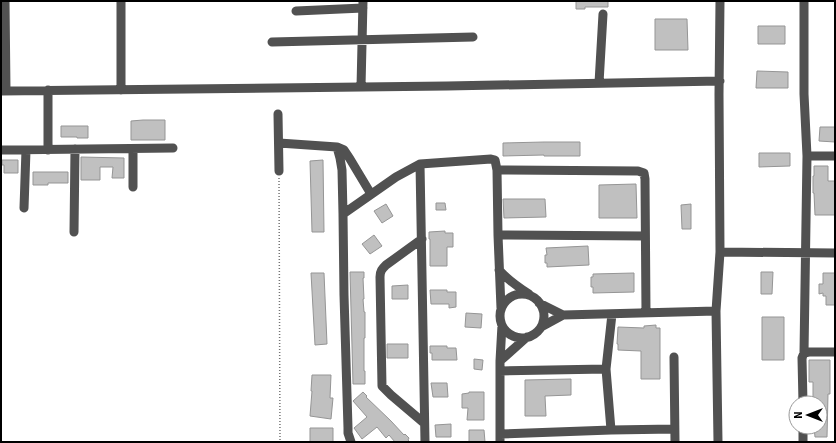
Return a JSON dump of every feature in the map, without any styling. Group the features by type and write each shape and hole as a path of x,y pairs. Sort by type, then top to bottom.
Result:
{"street":[{"path":"5,1 3,91 720,81"},
{"path":"121,1 121,90"},
{"path":"718,442 716,311 720,252 720,1"},
{"path":"803,395 802,358 804,353 807,156 804,94 804,1"},
{"path":"296,11 363,5 361,87"},
{"path":"599,83 603,14"},
{"path":"272,42 362,41 473,37"},
{"path":"48,90 48,150"},
{"path":"278,114 279,171"},
{"path":"279,143 340,148 347,154 371,194"},
{"path":"337,147 342,170 348,433 351,442"},
{"path":"1,150 173,148"},
{"path":"74,232 75,149"},
{"path":"133,149 133,187"},
{"path":"24,208 26,150"},
{"path":"807,156 835,156"},
{"path":"343,214 396,177 420,164 495,160 497,170 501,308 500,320 504,330 512,336 522,338 527,337"},
{"path":"420,164 424,442"},
{"path":"497,170 638,170 644,173 646,313"},
{"path":"498,236 645,236"},
{"path":"422,239 382,268 380,272 380,292 382,386 424,423"},
{"path":"720,252 835,253"},
{"path":"499,270 510,281 535,298 542,308 544,315 541,327 537,332 527,337 500,361"},
{"path":"501,308 508,298 513,295 530,295"},
{"path":"539,303 563,315"},
{"path":"541,327 563,315 716,311"},
{"path":"611,430 606,369 612,314"},
{"path":"502,325 500,361 500,438 611,430 674,429"},
{"path":"804,353 835,352"},
{"path":"674,356 675,442"},
{"path":"500,371 606,369"}],"path":[{"path":"279,171 280,442"}],"building":[{"path":"576,1 608,1 608,7 585,7 585,9 576,9"},
{"path":"655,19 687,19 688,50 655,50"},
{"path":"758,26 785,26 785,44 758,44"},
{"path":"757,71 788,72 788,88 756,88"},
{"path":"165,120 165,140 131,140 131,121"},
{"path":"61,126 88,126 88,138 61,137"},
{"path":"820,127 835,127 835,142 819,141"},
{"path":"580,142 580,156 503,156 503,143"},
{"path":"759,153 790,153 790,166 759,167"},
{"path":"81,157 124,158 124,178 112,178 113,167 100,167 100,180 81,180"},
{"path":"2,160 18,160 18,173 4,173 4,165 2,165"},
{"path":"323,160 324,232 312,232 310,161"},
{"path":"814,166 828,166 828,181 835,181 835,215 815,215 813,193"},
{"path":"33,172 68,172 68,183 33,185"},
{"path":"636,184 637,218 599,218 599,185"},
{"path":"503,199 545,199 546,217 504,218"},
{"path":"436,203 445,203 446,210 436,210"},
{"path":"386,204 393,216 382,223 374,211"},
{"path":"691,204 691,229 682,229 681,205"},
{"path":"445,231 445,233 453,233 453,247 447,247 447,266 430,266 429,232"},
{"path":"374,235 382,246 370,254 362,244"},
{"path":"588,246 589,265 547,267 547,263 545,263 545,255 547,255 546,248"},
{"path":"350,272 364,272 363,299 365,312 365,384 353,384"},
{"path":"761,272 773,272 772,294 761,294"},
{"path":"311,273 324,273 327,344 315,345"},
{"path":"634,273 634,292 593,293 593,287 591,287 591,277 593,277 593,274"},
{"path":"823,273 835,273 835,305 826,305 826,296 823,296 823,293 819,294 819,284 823,284"},
{"path":"408,285 408,299 392,299 392,286"},
{"path":"430,290 447,290 447,292 456,292 456,307 449,308 449,304 431,304"},
{"path":"466,313 482,314 481,328 465,327"},
{"path":"762,317 784,317 784,360 762,360"},
{"path":"656,325 656,328 660,328 660,379 641,379 641,351 618,350 618,327 644,328 644,326"},
{"path":"387,344 408,344 408,358 387,358"},
{"path":"430,346 447,346 447,348 456,348 457,360 432,360"},
{"path":"474,359 483,360 482,370 474,369"},
{"path":"809,360 830,360 830,394 813,395 813,382 809,382"},
{"path":"312,375 331,375 330,398 333,398 331,419 310,416"},
{"path":"571,379 571,395 545,396 546,416 525,416 525,380"},
{"path":"431,383 447,383 448,397 433,397"},
{"path":"363,392 367,396 366,397 404,435 405,434 409,438 408,440 410,442 395,442 389,435 386,438 377,427 362,439 354,428 367,417 353,401"},
{"path":"469,392 484,392 484,420 467,420 468,408 462,408 462,394"},
{"path":"451,424 451,437 436,437 435,425"},
{"path":"310,428 333,428 333,442 310,442"},
{"path":"469,430 484,430 485,442 469,442"},
{"path":"815,435 827,435 827,437 815,437"}]}
